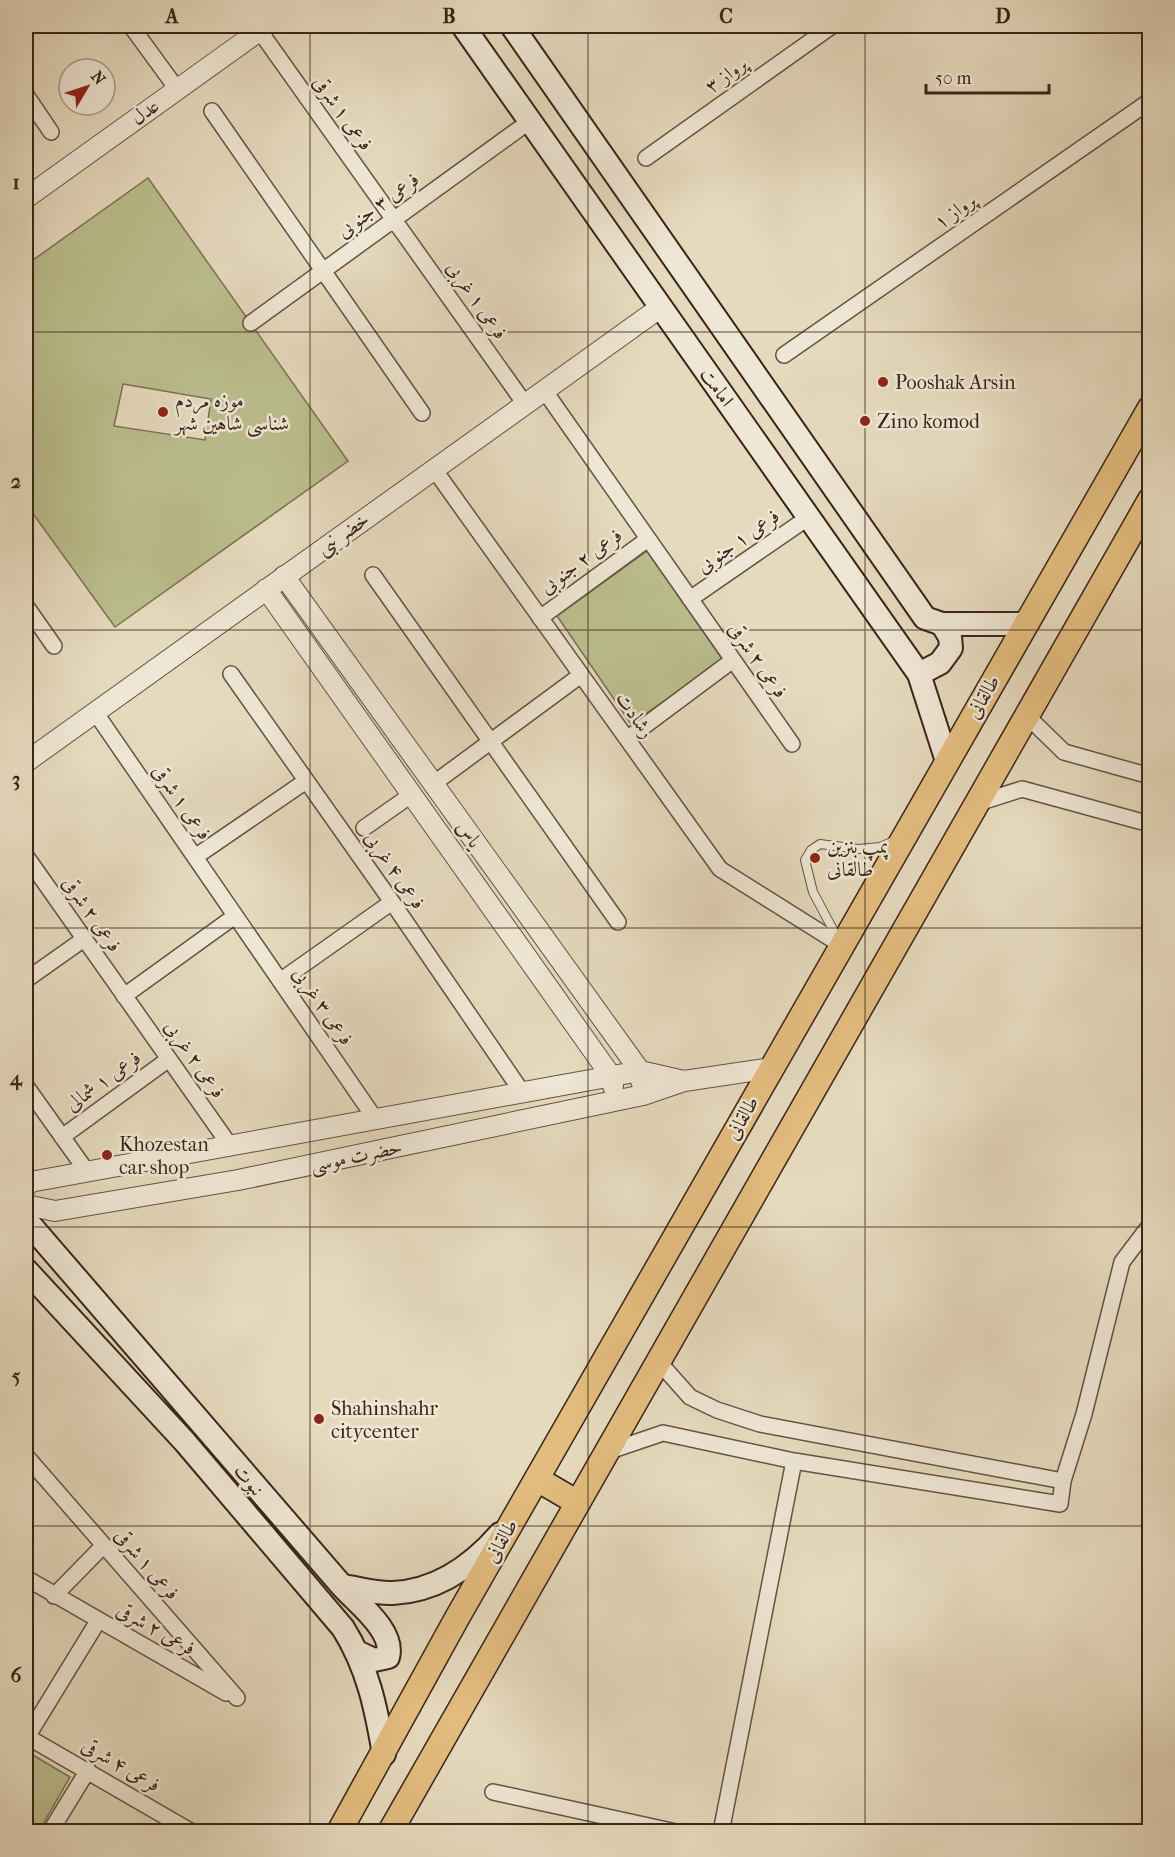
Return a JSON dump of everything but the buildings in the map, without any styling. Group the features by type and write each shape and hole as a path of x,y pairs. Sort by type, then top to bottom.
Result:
{"main road":[{"name":"امامت","path":"512,26 925,618 942,624"},
{"name":"امامت","path":"470,28 530,121 919,674 947,761"},
{"name":"طالقانی","path":"339,1832 515,1517 1149,408"},
{"path":"390,1832 1149,500"},
{"path":"942,624 1025,624"},
{"path":"919,674 940,663 951,648 950,637 942,624"},
{"name":"نبوت","path":"26,1220 385,1634 390,1647 388,1657 374,1660 359,1653"},
{"name":"نبوت","path":"26,1270 185,1442 343,1628 359,1653 373,1692 384,1754"},
{"path":"537,1479 578,1503"},
{"path":"342,1586 391,1593 425,1589 461,1571 486,1550 515,1517"}],"street":[{"path":"131,26 177,89"},
{"name":"پرواز ۳","path":"645,159 832,26"},
{"name":"عدل","path":"26,198 262,28"},
{"name":"فرعی ۱ شرقی","path":"262,28 394,219"},
{"path":"26,96 51,132"},
{"name":"پرواز ۱","path":"784,355 1149,101"},
{"path":"212,111 422,413"},
{"name":"فرعی ۳ جنوبی","path":"251,323 530,121"},
{"name":"فرعی ۱ غربی","path":"394,219 525,404"},
{"name":"خضر نبی","path":"26,762 661,307"},
{"name":"فرعی ۲ شرقی","path":"544,390 792,744"},
{"name":"رشادت","path":"434,469 720,869 841,945"},
{"name":"فرعی ۱ جنوبی","path":"690,599 809,517"},
{"name":"فرعی ۲ جنوبی","path":"540,618 648,539"},
{"path":"373,575 618,922"},
{"name":"یاس","path":"284,576 640,1071 643,1095"},
{"name":"یاس","path":"266,590 611,1076 617,1101"},
{"path":"26,606 54,646"},
{"path":"627,740 733,660"},
{"name":"فرعی ۴ غربی","path":"231,674 392,902 522,1092"},
{"path":"433,784 581,675"},
{"name":"فرعی ۱ شرقی","path":"95,712 236,916"},
{"path":"1027,716 1064,752 1149,776"},
{"path":"195,857 306,781"},
{"path":"975,804 1022,789 1149,824"},
{"path":"364,828 411,795"},
{"name":"فرعی ۲ شرقی","path":"26,856 124,996"},
{"path":"280,981 392,902"},
{"path":"124,996 236,916"},
{"name":"فرعی ۳ غربی","path":"236,916 376,1120"},
{"path":"26,980 84,939"},
{"name":"فرعی ۲ غربی","path":"124,996 231,1147"},
{"name":"فرعی ۱‍ شمالی","path":"62,1137 169,1059"},
{"name":"حضرت موسی","path":"26,1205 55,1211 238,1180 617,1101 684,1081 771,1068"},
{"name":"حضرت موسی","path":"26,1187 30,1182 640,1071 684,1081"},
{"path":"26,1086 88,1173"},
{"path":"607,1452 663,1433 795,1461 1060,1504 1063,1481 1084,1414 1122,1262 1149,1225"},
{"path":"658,1361 690,1397 717,1410 760,1424 1063,1481"},
{"name":"فرعی ۱ شرقی","path":"26,1456 237,1698"},
{"path":"721,1832 795,1461"},
{"path":"26,1578 54,1596 104,1546"},
{"name":"فرعی ۲ شرقی","path":"54,1596 237,1698"},
{"path":"26,1736 98,1621"},
{"name":"فرعی ۴ شرقی","path":"26,1736 192,1832"},
{"path":"50,1832 88,1770"},
{"path":"494,1792 676,1832"}],"lane":[{"path":"841,945 813,892 805,860 811,850 820,844 858,849 880,847 903,837"}],"green space":[{"path":"148,178 348,461 115,627 26,504 26,265","holes":["123,384 211,399 205,440 114,426"]},
{"path":"647,551 723,660 631,724 557,616"},
{"path":"26,1751 70,1777 39,1831 26,1831"}],"place":[{"name":"Pooshak Arsin","path":"883,382"},
{"name":"موزه مردم شناسی شاهین شهر","path":"163,412"},
{"name":"Zino komod","path":"865,421"},
{"name":"پمپ بنزین طالقانی","path":"815,858"},
{"name":"Khozestan car shop","path":"107,1155"},
{"name":"Shahinshahr citycenter","path":"319,1419"}]}
